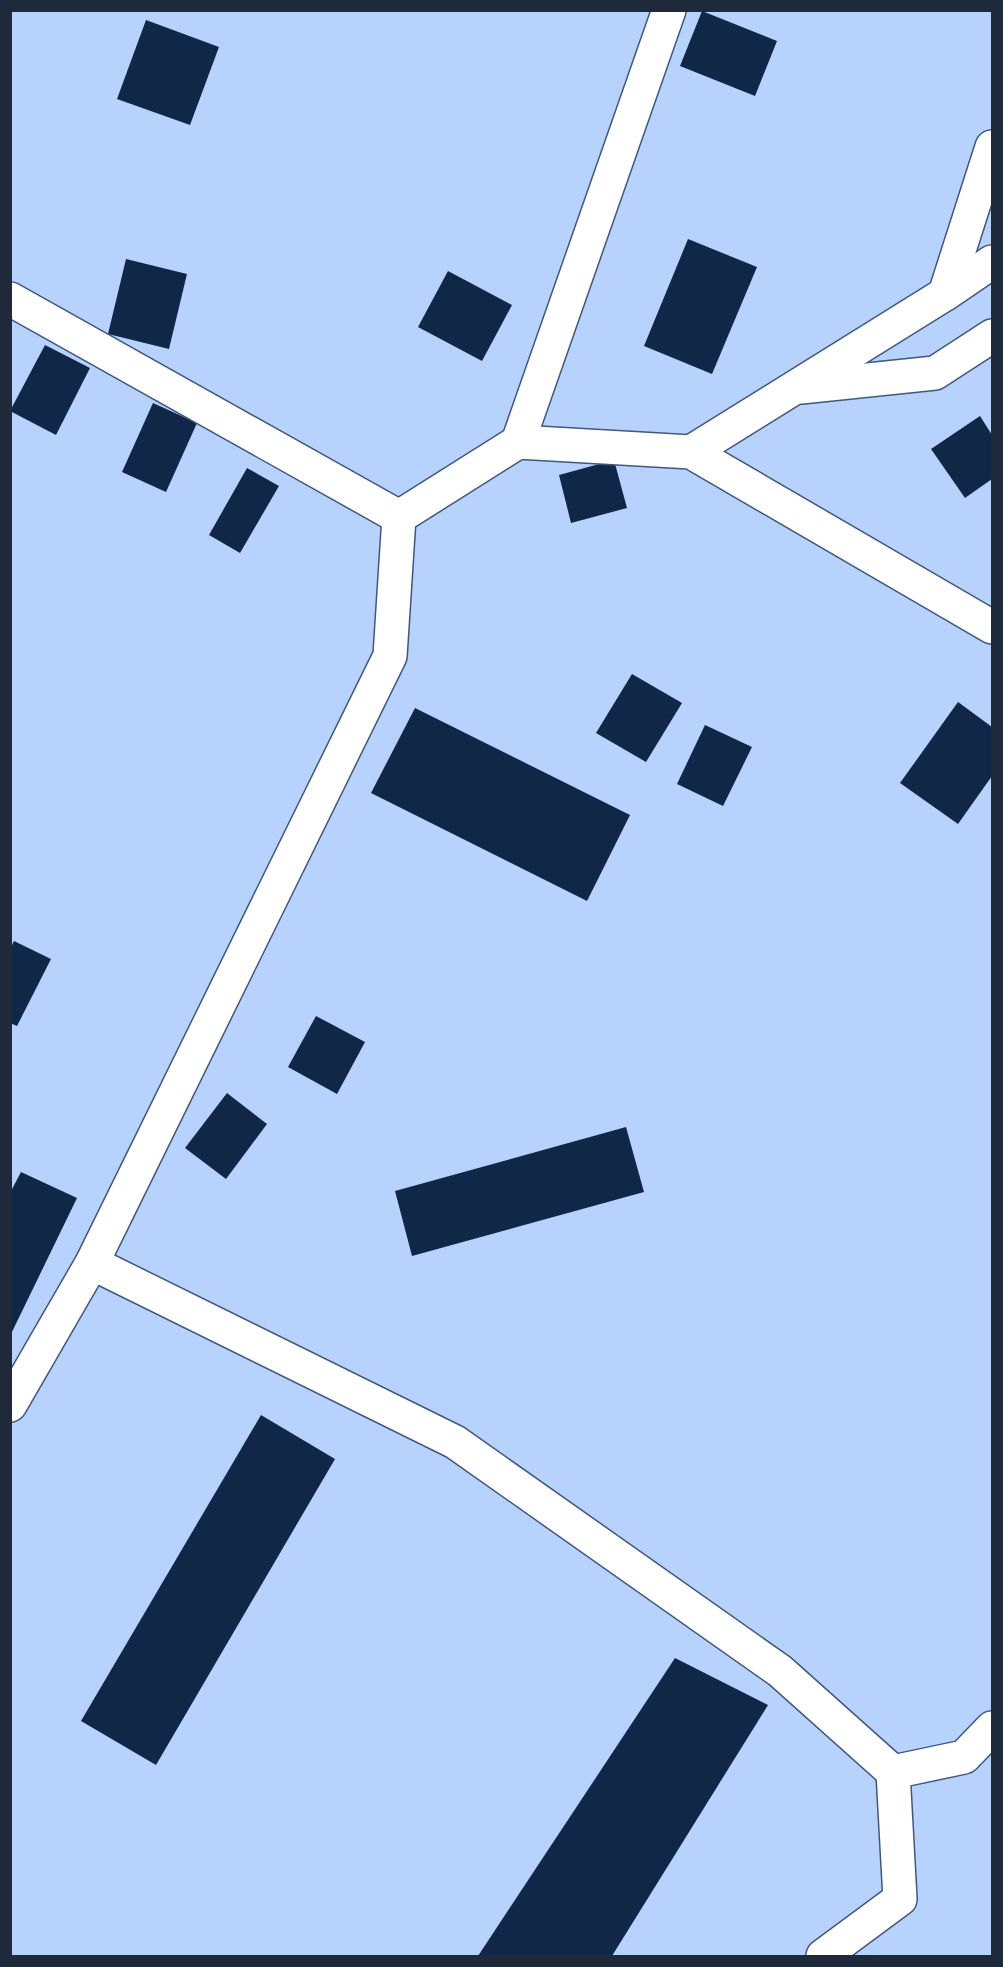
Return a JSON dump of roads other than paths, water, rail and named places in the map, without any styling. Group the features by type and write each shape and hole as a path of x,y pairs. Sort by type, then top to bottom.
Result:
{"street":[{"path":"518,442 669,10"},
{"path":"945,294 993,147"},
{"path":"691,452 993,262"},
{"path":"10,299 399,517"},
{"path":"794,388 935,374 993,336"},
{"path":"399,517 518,442 691,452 993,627"},
{"path":"10,1405 93,1263 390,656 399,517"},
{"path":"93,1263 456,1442 780,1671 893,1772 900,1899 823,1956"},
{"path":"893,1772 964,1757 993,1728"}]}
